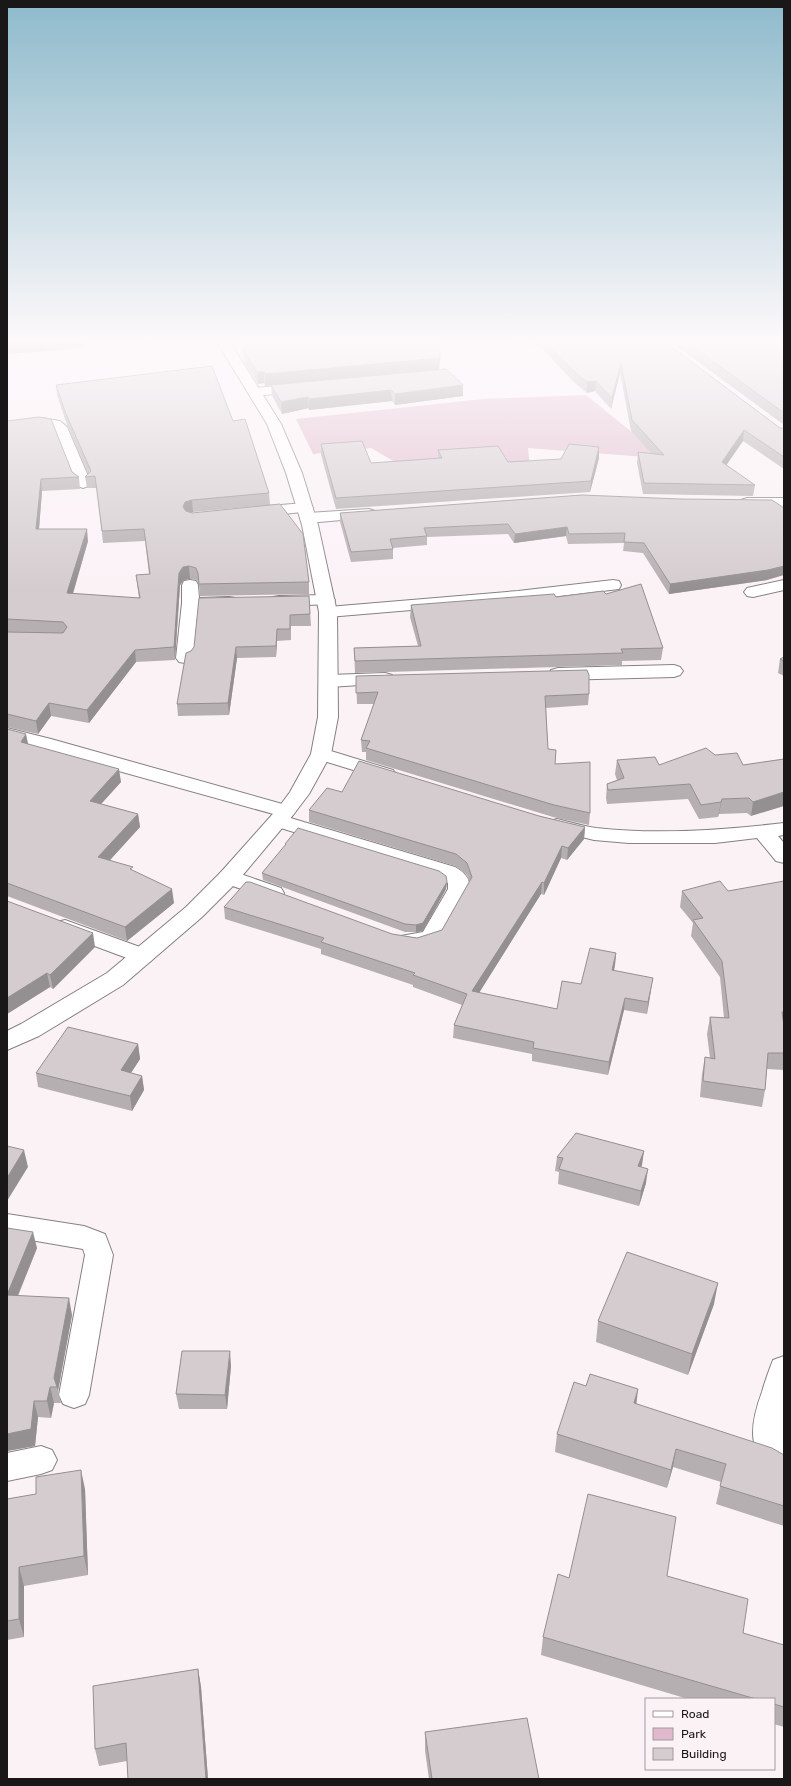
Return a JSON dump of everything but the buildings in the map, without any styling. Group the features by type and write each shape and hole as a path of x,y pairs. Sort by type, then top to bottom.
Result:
{"street":[{"path":"7,1041 30,1030 88,997 115,979 194,912 229,877 282,816 299,794 321,754 328,717 327,606 307,513 284,448 273,422"},
{"path":"7,427 48,424 56,425 60,428 82,483"},
{"path":"730,502 784,503"},
{"path":"238,514 386,513"},
{"path":"753,592 784,584"},
{"path":"185,658 191,603 190,585"},
{"path":"191,603 254,602 327,606 518,596 613,585"},
{"path":"540,675 674,671"},
{"path":"328,681 399,679"},
{"path":"7,734 52,745 282,816 447,872 456,877 460,882 460,889 432,937 424,941 412,942 393,937"},
{"path":"321,754 403,779"},
{"path":"539,820 594,834 629,837 715,837 784,829"},
{"path":"763,832 784,856"},
{"path":"229,877 289,899"},
{"path":"43,918 143,956"},
{"path":"7,1225 84,1237 95,1242 99,1255 74,1395"},
{"path":"784,1369 767,1432 769,1443 784,1460"},
{"path":"7,1467 41,1460"}],"green space":[{"path":"298,422 620,422 644,442 659,458 528,448 530,469 416,474 371,448 313,454"}]}
